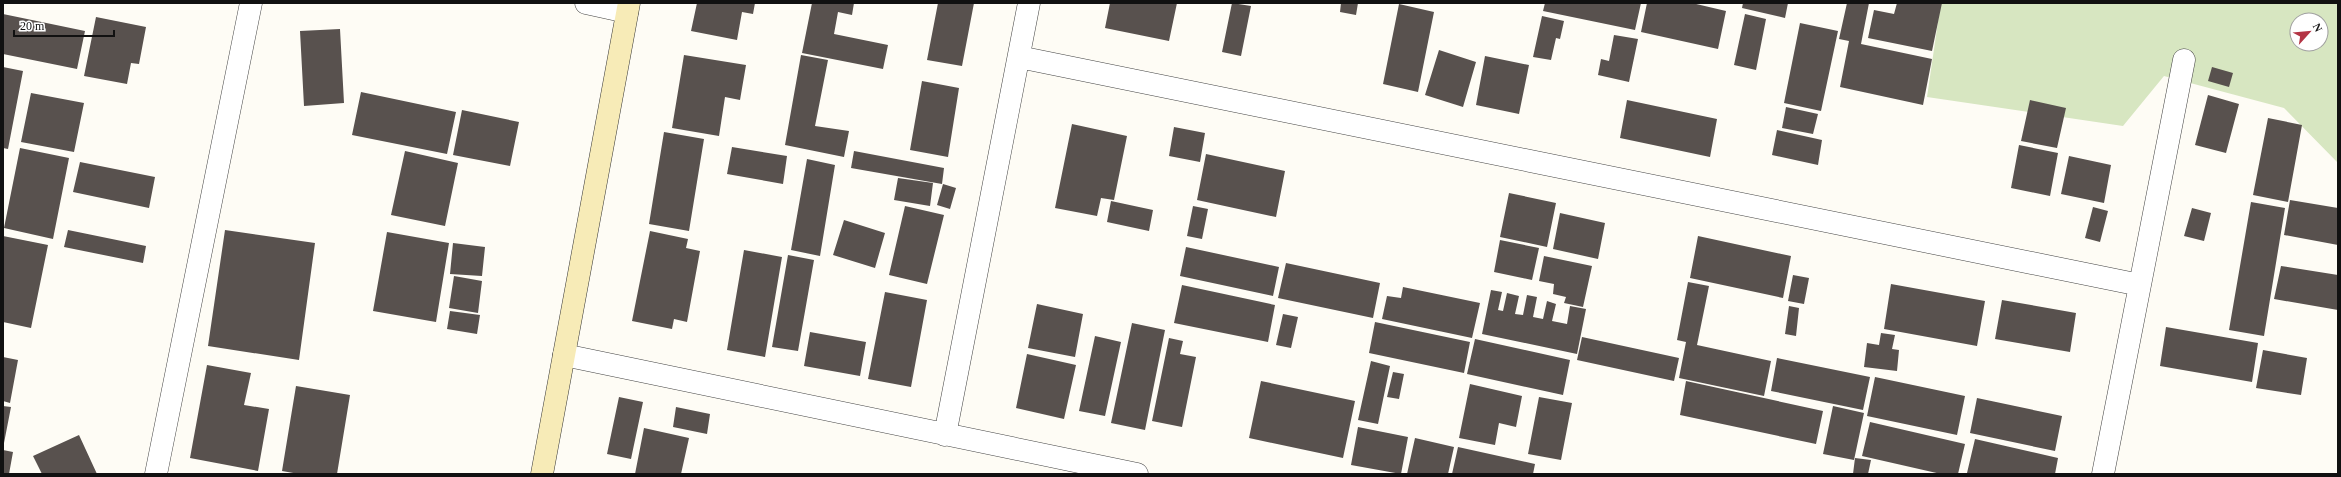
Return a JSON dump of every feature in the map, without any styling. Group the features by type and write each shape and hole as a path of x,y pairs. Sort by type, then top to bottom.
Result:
{"street":[{"path":"156,474 251,3"},
{"path":"542,474 628,8 586,3"},
{"path":"945,435 1030,3"},
{"path":"1019,57 2140,285"},
{"path":"2103,474 2184,60"},
{"path":"564,355 1137,474"}],"green space":[{"path":"1917,3 2338,3 2338,163 2284,108 2164,76 2123,126 1927,97 1939,15"}],"building":[{"path":"697,3 755,3 753,14 742,12 737,40 691,31"},
{"path":"812,3 854,3 852,15 838,12 834,34 888,45 883,69 802,53"},
{"path":"938,3 974,3 962,66 927,60"},
{"path":"1110,3 1177,3 1169,41 1105,28"},
{"path":"1232,3 1251,6 1241,56 1222,52"},
{"path":"1341,3 1358,3 1356,15 1340,12"},
{"path":"1545,3 1641,3 1635,30 1543,11"},
{"path":"1647,3 1692,3 1726,11 1718,49 1641,32"},
{"path":"1743,3 1788,3 1785,18 1742,8"},
{"path":"1847,3 1869,3 1861,44 1932,59 1923,105 1840,87 1849,41 1839,39"},
{"path":"1897,3 1942,3 1932,51 1868,38 1874,10 1894,14"},
{"path":"1399,4 1434,12 1418,92 1383,84"},
{"path":"3,14 85,31 77,69 3,54"},
{"path":"1745,14 1766,19 1756,70 1734,65"},
{"path":"1542,16 1564,21 1560,39 1556,38 1551,60 1533,57"},
{"path":"96,17 146,27 139,64 131,63 127,84 84,76"},
{"path":"1800,23 1838,31 1821,111 1784,103"},
{"path":"340,29 344,103 304,106 300,31"},
{"path":"1614,35 1638,39 1629,82 1598,75 1601,59 1609,61"},
{"path":"1439,50 1476,62 1463,107 1425,95"},
{"path":"684,55 746,65 740,100 725,97 719,136 672,128"},
{"path":"801,55 828,60 815,126 849,131 844,157 785,145"},
{"path":"1485,56 1529,65 1519,114 1476,105"},
{"path":"3,67 23,71 8,149 3,148"},
{"path":"2212,67 2233,73 2229,87 2208,81"},
{"path":"922,81 959,88 948,157 910,150"},
{"path":"361,92 456,112 447,154 352,135"},
{"path":"31,93 84,103 74,152 21,142"},
{"path":"2208,95 2239,104 2226,153 2195,145"},
{"path":"1627,100 1717,119 1710,157 1620,138"},
{"path":"2030,100 2066,108 2057,148 2021,141"},
{"path":"1786,107 1818,114 1813,134 1782,128"},
{"path":"462,110 519,122 510,166 453,155"},
{"path":"2268,118 2302,125 2288,202 2253,195"},
{"path":"1072,124 1127,136 1114,200 1101,198 1097,216 1055,208"},
{"path":"1174,127 1205,133 1200,162 1169,156"},
{"path":"1777,130 1822,140 1818,165 1772,155"},
{"path":"664,132 704,139 689,231 649,224"},
{"path":"2019,145 2058,153 2050,196 2011,188"},
{"path":"732,147 787,156 783,184 727,174"},
{"path":"20,148 69,158 53,239 4,228"},
{"path":"405,151 458,163 445,226 391,215"},
{"path":"854,151 944,168 942,184 851,168"},
{"path":"1206,154 1285,171 1276,217 1197,200"},
{"path":"2069,156 2111,165 2104,203 2061,194"},
{"path":"807,159 835,165 820,256 791,250"},
{"path":"80,162 155,177 149,208 73,192"},
{"path":"898,178 933,183 930,206 894,200"},
{"path":"943,184 956,188 950,209 937,205"},
{"path":"1509,193 1556,203 1547,247 1500,237"},
{"path":"2290,200 2338,208 2338,245 2284,235"},
{"path":"1111,201 1153,210 1149,231 1107,222"},
{"path":"2251,202 2285,208 2264,336 2229,330"},
{"path":"905,206 944,215 927,284 889,275"},
{"path":"1193,206 1208,209 1202,239 1187,236"},
{"path":"2093,207 2108,211 2100,242 2085,238"},
{"path":"2192,208 2211,213 2204,241 2184,236"},
{"path":"1560,213 1605,223 1598,259 1553,249"},
{"path":"844,220 885,233 875,268 833,255"},
{"path":"68,230 146,246 143,263 64,247"},
{"path":"225,230 315,243 299,360 208,346"},
{"path":"650,231 688,239 686,248 700,251 687,322 674,319 672,329 632,321"},
{"path":"387,232 449,243 436,322 373,311"},
{"path":"3,236 48,245 31,328 3,322"},
{"path":"1698,236 1791,256 1783,298 1690,278"},
{"path":"1500,240 1539,248 1532,280 1494,272"},
{"path":"453,243 485,247 482,276 450,274"},
{"path":"1186,247 1279,267 1273,296 1180,276"},
{"path":"744,250 782,257 765,357 727,350"},
{"path":"788,255 814,260 798,351 772,347"},
{"path":"1544,256 1592,266 1583,307 1564,303 1566,297 1553,294 1554,284 1539,281"},
{"path":"1286,263 1380,283 1373,318 1278,298"},
{"path":"2281,266 2338,275 2338,310 2274,299"},
{"path":"1793,275 1809,278 1804,304 1788,301"},
{"path":"454,276 482,281 478,313 449,308"},
{"path":"1688,282 1709,286 1697,345 1771,361 1764,396 1679,378 1686,342 1677,340"},
{"path":"1891,284 1985,301 1977,346 1884,329"},
{"path":"1182,285 1275,305 1268,342 1174,323"},
{"path":"1403,287 1480,303 1472,338 1382,319 1387,296 1401,298"},
{"path":"1491,290 1502,292 1498,310 1503,311 1507,293 1519,296 1515,314 1523,315 1527,295 1537,297 1533,317 1543,319 1547,301 1556,304 1552,321 1567,324 1570,306 1586,309 1577,354 1482,334"},
{"path":"885,292 927,300 911,387 868,379"},
{"path":"2002,300 2076,313 2070,352 1995,339"},
{"path":"1037,304 1083,314 1075,357 1028,348"},
{"path":"1789,306 1799,308 1796,336 1785,334"},
{"path":"450,311 480,315 477,334 447,329"},
{"path":"1283,314 1298,317 1291,348 1276,345"},
{"path":"1375,322 1470,342 1464,373 1369,353"},
{"path":"1132,323 1165,330 1145,430 1111,423"},
{"path":"2166,327 2258,343 2252,382 2160,366"},
{"path":"810,332 866,342 860,376 804,366"},
{"path":"1881,333 1895,335 1892,349 1899,350 1897,371 1864,367 1867,343 1879,345"},
{"path":"1095,336 1121,342 1105,416 1079,411"},
{"path":"1582,337 1679,358 1674,381 1577,360"},
{"path":"1169,338 1183,341 1180,354 1196,357 1182,427 1152,421"},
{"path":"1475,339 1570,360 1563,395 1467,374"},
{"path":"2263,350 2307,358 2301,395 2256,388"},
{"path":"1027,354 1076,365 1064,419 1016,408"},
{"path":"3,357 18,360 10,403 3,401"},
{"path":"1777,358 1870,377 1863,410 1771,391"},
{"path":"1371,361 1390,366 1378,424 1358,420"},
{"path":"207,365 251,373 244,405 269,409 258,471 190,458"},
{"path":"1393,372 1404,374 1399,399 1387,397"},
{"path":"1875,377 1965,396 1957,435 1867,416"},
{"path":"1261,381 1355,401 1343,458 1249,438"},
{"path":"1686,381 1823,411 1816,444 1680,415"},
{"path":"1470,384 1522,396 1516,427 1499,423 1495,445 1459,438"},
{"path":"296,386 350,395 337,474 299,474 282,471"},
{"path":"619,397 643,402 631,459 607,454"},
{"path":"1539,397 1572,403 1561,460 1528,454"},
{"path":"1977,398 2062,416 2055,451 1970,433"},
{"path":"3,406 11,407 4,443 3,443"},
{"path":"1833,406 1864,413 1854,460 1823,454"},
{"path":"676,407 710,414 707,434 673,427"},
{"path":"1870,422 1965,444 1958,474 1941,474 1862,456"},
{"path":"1358,427 1408,437 1401,474 1351,465"},
{"path":"644,428 689,438 681,474 635,474"},
{"path":"79,435 97,474 42,474 33,456"},
{"path":"1415,438 1454,447 1448,474 1407,474"},
{"path":"1975,439 2058,458 2055,474 1967,473"},
{"path":"1458,447 1535,464 1533,474 1452,474"},
{"path":"3,450 13,452 9,474 3,474"},
{"path":"1855,458 1871,460 1868,474 1853,474"}]}
